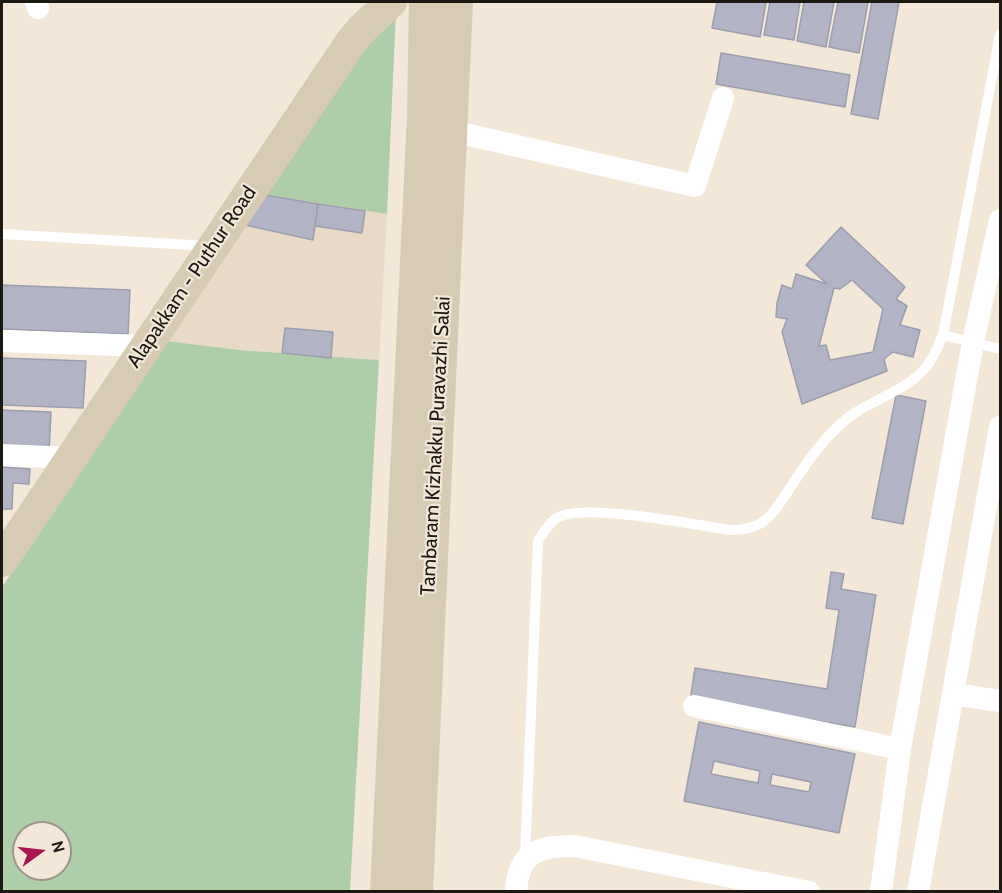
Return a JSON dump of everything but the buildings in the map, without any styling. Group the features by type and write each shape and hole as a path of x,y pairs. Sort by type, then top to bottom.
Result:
{"main road":[{"name":"Alapakkam - Puthur Road","path":"2,561 351,42 391,2"},
{"name":"Tambaram Kizhakku Puravazhi Salai","path":"386,891 423,116 424,2"},
{"name":"Tambaram Kizhakku Puravazhi Salai","path":"417,891 457,2"}],"street":[{"path":"451,131 695,186 723,98"},
{"path":"881,891 900,749 973,342 1000,220"},
{"path":"2,341 146,346"},
{"path":"918,891 1000,427"},
{"path":"2,455 71,458"},
{"path":"953,694 1000,701"},
{"path":"694,706 900,749"},
{"path":"516,891 517,875 525,858 541,849 553,846 574,846 809,891"}],"lane":[{"path":"525,858 538,541 546,528 559,517 577,512 603,512 730,530 746,530 760,525 775,510 813,452 849,417 912,380 930,362 942,335 1000,35"},
{"path":"2,234 213,246"},
{"path":"942,335 1000,349"}],"shaded area":[{"path":"259,194 387,214 379,360 240,350 166,341"}],"green space":[{"path":"396,11 387,214 259,194 322,97"},
{"path":"166,341 240,350 379,360 350,891 2,892 2,587"}]}
